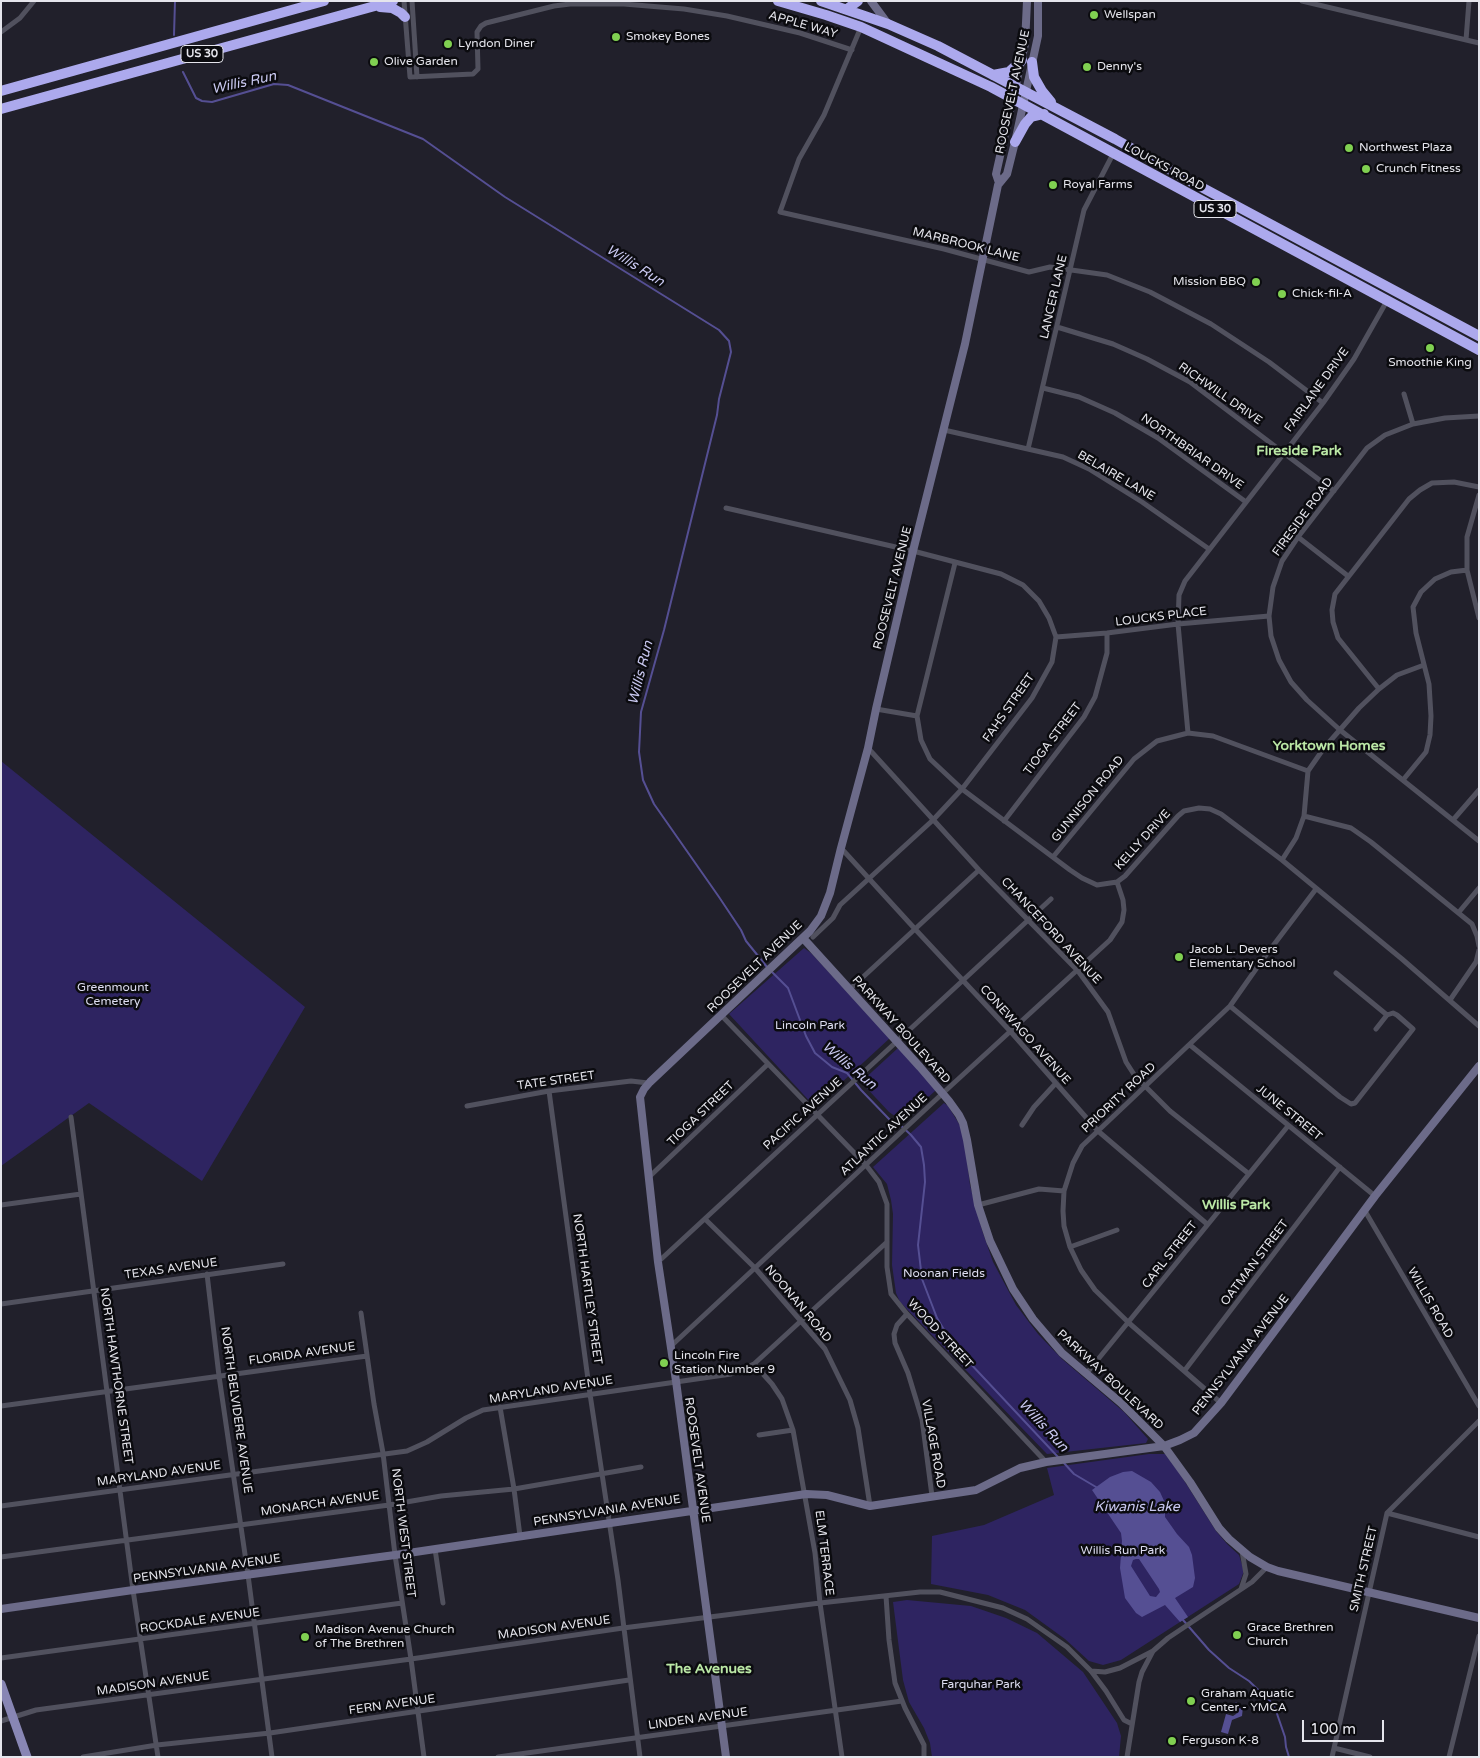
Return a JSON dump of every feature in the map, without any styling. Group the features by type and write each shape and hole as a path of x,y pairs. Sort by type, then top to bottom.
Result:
{"highway":[{"name":"US 30","path":"1,92 324,1"},
{"name":"US 30","path":"1,109 393,1"},
{"name":"US 30","path":"778,1 826,14 861,27"},
{"name":"US 30","path":"821,1 888,24"},
{"path":"847,10 858,1"},
{"path":"377,6 392,8 405,17"},
{"name":"LOUCKS ROAD","path":"888,24 938,46 1055,107 1479,336"},
{"name":"LOUCKS ROAD","path":"861,27 1044,114 1114,154 1479,350"},
{"path":"994,75 1010,71 1027,61 1042,91 1055,107"},
{"path":"1015,142 1031,117 1044,114"}],"main road":[{"path":"1,1684 27,1757"}],"street":[{"path":"1,32 20,18 34,1"},
{"path":"404,1 410,77 417,77 412,1"},
{"path":"871,1 888,24"},
{"name":"ROOSEVELT AVENUE","path":"726,1757 676,1382 665,1317 640,1097 648,1083 763,976 822,916 830,893 868,748 913,551 965,344 999,183 1007,174 1015,142 1019,101 1027,61 1027,1"},
{"name":"ROOSEVELT AVENUE","path":"1027,61 1038,36 1038,1"},
{"path":"1302,1 1479,43"},
{"path":"1466,40 1469,1"},
{"name":"APPLE WAY","path":"417,77 473,74 476,72 478,64 477,32 486,23 554,6 594,3 684,9 753,21 800,33 852,50"},
{"path":"852,50 861,27"},
{"name":"MARBROOK LANE","path":"852,50 824,115 790,179 780,212 945,249 1029,272 1050,267 1106,275 1150,292 1211,324 1269,362 1323,402"},
{"name":"ROOSEVELT AVENUE","path":"999,183 996,174 1019,101"},
{"name":"LANCER LANE","path":"1028,449 1084,210 1114,154"},
{"name":"FAIRLANE DRIVE","path":"1188,733 1178,624 1179,595 1184,582 1354,359 1393,289"},
{"name":"RICHWILL DRIVE","path":"1057,327 1113,344 1147,359 1190,382 1334,491"},
{"name":"NORTHBRIAR DRIVE","path":"1043,388 1080,397 1115,413 1158,438 1246,502"},
{"path":"1404,394 1413,424"},
{"name":"FIRESIDE ROAD","path":"1479,416 1445,418 1413,424 1385,435 1367,448 1298,537 1282,561 1273,587 1269,616 1270,636 1279,660 1292,682 1307,700 1340,730 1479,841"},
{"name":"BELAIRE LANE","path":"944,430 1063,457 1089,469 1142,502 1209,549"},
{"path":"1380,689 1338,638 1333,622 1332,610 1336,594 1409,499 1420,490 1432,483 1454,482 1479,488"},
{"path":"1479,495 1467,537 1468,570 1479,618"},
{"path":"726,508 913,551 1001,574 1023,586 1039,601 1049,618 1056,637"},
{"path":"1298,537 1348,576"},
{"name":"KELLY DRIVE","path":"955,563 917,716 921,740 930,758 962,789 1082,878 1097,885 1117,882 1125,876 1178,816 1190,809 1210,809 1221,814 1282,860 1316,890 1402,959 1479,1026"},
{"path":"1403,780 1426,752 1432,716 1429,684 1416,633 1413,607 1420,592 1435,579 1451,572 1468,570"},
{"name":"LOUCKS PLACE","path":"1056,637 1269,616"},
{"name":"TIOGA STREET","path":"1004,820 1092,704 1103,672 1107,653 1107,633"},
{"name":"FAHS STREET","path":"814,937 832,918 840,905 933,820 962,789 1032,698 1052,662 1056,637"},
{"path":"1282,860 1296,838 1304,816 1308,770 1359,708 1397,675 1424,664"},
{"path":"876,709 917,716"},
{"name":"GUNNISON ROAD","path":"1053,857 1134,759 1157,741 1188,733 1213,736 1308,770"},
{"name":"CHANCEFORD AVENUE","path":"868,748 979,870 1078,971 1108,1012 1126,1062 1135,1076 1170,1111 1249,1174"},
{"path":"1453,820 1479,790"},
{"path":"1304,816 1350,828 1371,842 1472,924 1479,946"},
{"name":"CONEWAGO AVENUE","path":"841,848 914,930 1011,1032 1098,1131 1207,1224"},
{"path":"850,989 979,870"},
{"name":"ATLANTIC AVENUE","path":"671,1346 1110,940 1122,922 1123,900 1117,882"},
{"path":"1459,912 1479,888"},
{"name":"PRIORITY ROAD","path":"1222,1403 1129,1323 1095,1290 1081,1270 1070,1247 1064,1226 1064,1191 1073,1163 1082,1146 1230,1006 1316,890"},
{"name":"PACIFIC AVENUE","path":"658,1262 816,1114 849,1086 1051,899"},
{"name":"PARKWAY BOULEVARD","path":"802,938 943,1093 963,1123 978,1205 990,1240 1013,1289 1033,1319 1047,1336 1086,1374 1121,1403 1164,1446 1190,1482 1219,1528 1242,1551 1267,1567 1479,1618"},
{"path":"1450,1000 1470,973 1476,962 1479,950"},
{"path":"1336,973 1387,1015"},
{"path":"1230,1006 1347,1103 1355,1103 1413,1029 1393,1013 1387,1015 1376,1029"},
{"name":"WOOD STREET","path":"721,1015 866,1165 879,1182 887,1204 888,1276 891,1294 907,1314 1049,1462"},
{"name":"JUNE STREET","path":"1190,1045 1375,1196"},
{"name":"TIOGA STREET","path":"648,1179 768,1064"},
{"name":"PENNSYLVANIA AVENUE","path":"1,1610 395,1555 806,1494 827,1496 870,1506 976,1490 1020,1468 1068,1458 1164,1446 1194,1433 1222,1403 1375,1196 1479,1066"},
{"name":"TATE STREET","path":"467,1106 549,1091 630,1081 648,1083"},
{"path":"1022,1125 1034,1107 1056,1083"},
{"name":"NORTH HARTLEY STREET","path":"549,1091 590,1394 610,1524 640,1757"},
{"name":"NORTH HAWTHORNE STREET","path":"71,1117 158,1757"},
{"name":"CARL STREET","path":"1086,1374 1288,1126"},
{"name":"OATMAN STREET","path":"1185,1370 1340,1167"},
{"path":"978,1205 1039,1189 1064,1191"},
{"path":"1,1205 81,1194"},
{"name":"WILLIS ROAD","path":"1364,1211 1479,1406"},
{"name":"NOONAN ROAD","path":"705,1219 755,1268 825,1349 850,1400 858,1428 870,1506"},
{"path":"1070,1247 1116,1230"},
{"name":"MARYLAND AVENUE","path":"1,1506 406,1451 427,1442 483,1410 731,1374 754,1364 887,1242"},
{"name":"TEXAS AVENUE","path":"1,1304 283,1264"},
{"name":"NORTH BELVIDERE AVENUE","path":"207,1274 219,1376 272,1757"},
{"name":"NORTH WEST STREET","path":"361,1313 384,1454 395,1555 412,1659 424,1757"},
{"name":"VILLAGE ROAD","path":"907,1314 897,1325 894,1334 895,1343 908,1373 922,1419 932,1496"},
{"name":"FLORIDA AVENUE","path":"1,1406 367,1356"},
{"name":"ELM TERRACE","path":"754,1364 772,1384 782,1399 794,1430 815,1553 820,1603 842,1757"},
{"path":"500,1407 520,1536"},
{"name":"SMITH STREET","path":"1332,1757 1387,1513 1479,1421"},
{"path":"759,1435 794,1430"},
{"name":"MONARCH AVENUE","path":"1,1557 389,1505 441,1496 514,1488 641,1467"},
{"path":"1387,1513 1479,1537"},
{"path":"435,1549 443,1603"},
{"path":"1240,1590 1246,1574 1242,1551"},
{"path":"1091,1671 1105,1672 1120,1668 1153,1651 1252,1582 1267,1567"},
{"name":"MADISON AVENUE","path":"1,1721 36,1710 412,1659 623,1628 820,1603 920,1592 940,1592 1003,1608 1027,1619 1067,1647 1091,1671 1124,1720 1132,1724"},
{"path":"886,1596 889,1640 895,1683 924,1745 924,1757"},
{"name":"ROCKDALE AVENUE","path":"1,1658 402,1603"},
{"path":"1450,1757 1479,1636"},
{"path":"1127,1757 1139,1682 1153,1651"},
{"name":"FERN AVENUE","path":"83,1757 157,1745 270,1733 630,1680"},
{"name":"LINDEN AVENUE","path":"498,1757 902,1701"},
{"path":"1334,1748 1370,1757"}],"green space":[{"name":"Greenmount Cemetery","path":"1,761 305,1007 202,1181 89,1103 1,1166"},
{"name":"Lincoln Park","path":"804,948 811,953 890,1038 815,1107 729,1014"},
{"path":"898,1048 934,1085 935,1091 902,1121 889,1112 861,1082"},
{"name":"Noonan Fields","path":"944,1103 948,1106 961,1127 970,1185 982,1230 993,1262 1016,1305 1038,1334 1062,1359 1124,1412 1148,1439 1146,1443 1047,1454 900,1302 896,1293 892,1265 893,1214 891,1200 887,1184 873,1167"},
{"name":"Willis Run Park","path":"1149,1454 1165,1454 1216,1531 1239,1555 1244,1571 1239,1584 1121,1660 1103,1665 1089,1661 1065,1639 1025,1610 988,1595 931,1584 932,1536 984,1525 1054,1495 1047,1468"},
{"name":"Farquhar Park","path":"907,1600 971,1606 1006,1618 1037,1633 1083,1672 1117,1723 1121,1736 1119,1757 932,1757 930,1743 909,1702 903,1680 893,1602"}],"water":[{"name":"Kiwanis Lake","path":"1132,1471 1151,1482 1160,1492 1165,1503 1165,1517 1189,1547 1195,1578 1193,1587 1175,1598 1188,1617 1180,1622 1165,1605 1142,1617 1136,1613 1125,1598 1120,1568 1121,1533 1092,1490 1110,1477","holes":["1139,1559 1159,1589 1160,1592 1156,1597 1150,1596 1131,1566 1133,1560"]},
{"path":"1236,1702 1243,1707 1242,1716 1232,1720 1228,1734 1221,1732 1226,1714 1233,1716 1236,1714 1232,1710 1232,1705"}],"waterway":[{"path":"174,35 175,1"},
{"name":"Willis Run","path":"183,72 196,98 202,101 212,102 274,84 288,85 423,139 505,197 719,330 729,341 731,352 719,399 717,415 664,630 641,712 639,752 643,780 654,804 719,897 746,941 767,967"},
{"name":"Willis Run","path":"770,970 788,988 806,1036 815,1053 832,1067 847,1073 889,1119 898,1123 921,1147 925,1182 918,1245 922,1279 937,1318 953,1345 1058,1457"},
{"name":"Willis Run","path":"1063,1462 1074,1474 1096,1487"},
{"path":"1183,1620 1209,1650 1229,1668 1249,1681 1274,1705 1285,1737 1289,1757"}],"place":[{"name":"Wellspan","path":"1094,15"},
{"name":"Smokey Bones","path":"616,37"},
{"name":"Lyndon Diner","path":"448,44"},
{"name":"Olive Garden","path":"374,62"},
{"name":"Denny's","path":"1087,67"},
{"name":"Northwest Plaza","path":"1349,148"},
{"name":"Crunch Fitness","path":"1366,169"},
{"name":"Royal Farms","path":"1053,185"},
{"name":"Mission BBQ","path":"1256,282"},
{"name":"Chick-fil-A","path":"1282,294"},
{"name":"Smoothie King","path":"1430,348"},
{"name":"Jacob L. Devers Elementary School","path":"1179,957"},
{"name":"Lincoln Fire Station Number 9","path":"664,1363"},
{"name":"Grace Brethren Church","path":"1237,1635"},
{"name":"Madison Avenue Church of The Brethren","path":"305,1637"},
{"name":"Graham Aquatic Center - YMCA","path":"1191,1701"},
{"name":"Ferguson K-8","path":"1172,1741"}],"district":[{"name":"Fireside Park","path":"1299,451"},
{"name":"Yorktown Homes","path":"1329,746"},
{"name":"Willis Park","path":"1236,1205"},
{"name":"The Avenues","path":"709,1669"}]}
